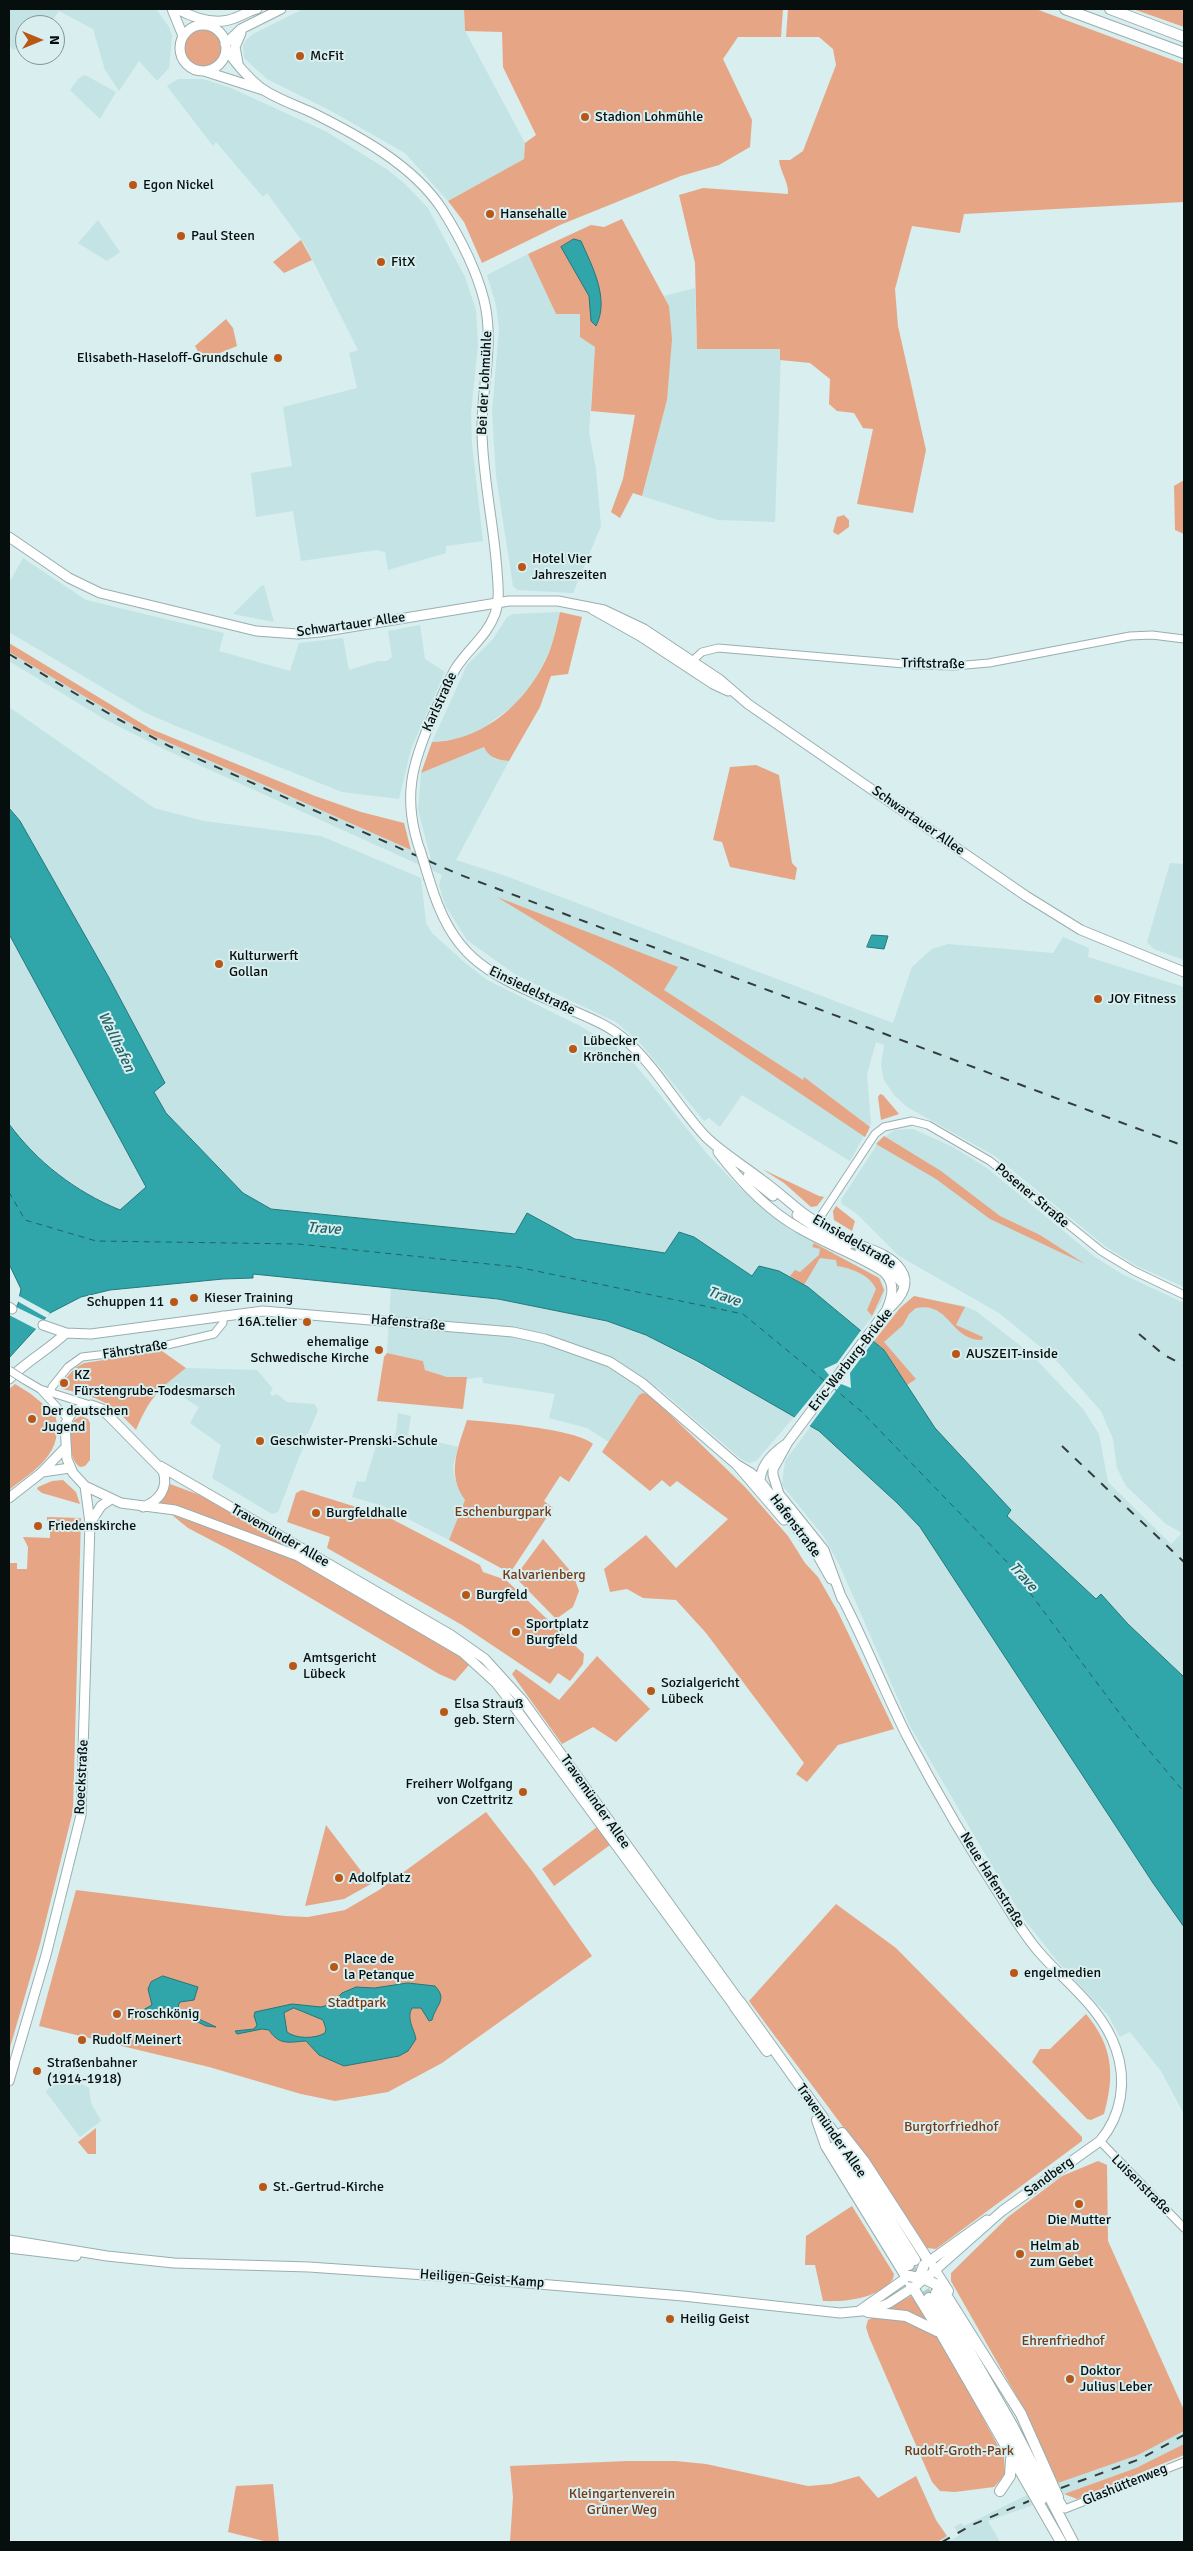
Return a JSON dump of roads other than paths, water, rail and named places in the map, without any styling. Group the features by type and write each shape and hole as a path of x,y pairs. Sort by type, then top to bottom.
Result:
{"highway":[{"path":"1065,9 1184,53"},
{"path":"1110,9 1184,36"},
{"name":"Travemünder Allee","path":"738,2005 819,2118"},
{"path":"819,2118 842,2133 864,2161 918,2272 1000,2420 1063,2542"},
{"path":"819,2118 826,2146 918,2272 1038,2475 1073,2542"},
{"path":"918,2272 948,2292 960,2317"},
{"path":"930,2294 946,2295 960,2317 1011,2398 1029,2431 1058,2497"},
{"path":"930,2294 942,2335 1063,2542"},
{"path":"868,2312 906,2316 925,2324 942,2335"},
{"path":"1011,2398 1038,2475"},
{"path":"1000,2491 1010,2476 1010,2454"}],"main road":[{"path":"175,10 216,21 234,18 257,9"},
{"path":"175,10 198,25 216,29 264,9"},
{"path":"198,25 188,30 183,36 180,48 182,58 192,68 203,71 219,64 226,47 249,24 281,9"},
{"path":"175,10 183,36"},
{"path":"241,70 235,57 235,47 237,38 249,24"},
{"path":"216,29 226,47"},
{"name":"Bei der Lohmühle","path":"226,47 241,70 263,90"},
{"name":"Bei der Lohmühle","path":"203,71 263,90 348,132 414,178 442,210 475,274 484,300 488,322 482,435 496,554 497,603"},
{"name":"Schwartauer Allee","path":"9,537 69,578 100,594 256,631 292,634 320,632 497,603 538,599 558,601 591,609 689,664 1026,896 1100,939 1184,972"},
{"name":"Karlstraße","path":"410,811 411,776 422,741 455,670 487,629 497,603"},
{"name":"Einsiedelstraße","path":"410,811 413,830 439,910 448,929 470,956 495,974 600,1023 622,1038 719,1152 813,1228 884,1272 890,1280 892,1291 886,1311"},
{"name":"Einsiedelstraße","path":"706,1137 813,1228 877,1260 892,1271 905,1286"},
{"name":"Einsiedelstraße","path":"813,1228 891,1260 904,1276 905,1286"},
{"name":"Eric-Warburg-Brücke","path":"773,1475 776,1464 788,1442 886,1311 897,1302 905,1286"},
{"name":"Hafenstraße","path":"43,1325 66,1333 112,1332 246,1311 275,1311 513,1332 545,1339 610,1362 642,1383 750,1476 762,1496 806,1547 844,1603"},
{"path":"9,1379 27,1361 49,1348 66,1333"},
{"path":"85,1486 70,1468 65,1448 64,1433 68,1418 76,1410 91,1405"},
{"name":"Travemünder Allee","path":"91,1405 98,1407 108,1414 160,1466 451,1635 485,1659 522,1701 738,2005"},
{"name":"Eric-Warburg-Brücke","path":"762,1496 760,1481 765,1464 772,1454 788,1442"},
{"path":"9,1498 42,1472 65,1448"},
{"path":"765,1464 750,1476 760,1481 768,1480 773,1475 779,1494 824,1550 844,1603"},
{"path":"143,1506 157,1500 164,1489 166,1480 160,1466"},
{"path":"42,1472 70,1468"},
{"name":"Hafenstraße","path":"760,1481 818,1556 844,1603"},
{"name":"Travemünder Allee","path":"85,1486 111,1499 175,1510 194,1516 298,1556 462,1652 496,1683 738,2005"},
{"name":"Roeckstraße","path":"9,2081 46,1956 81,1815 90,1523 85,1486"},
{"path":"90,1523 101,1506 111,1499"},
{"name":"Neue Hafenstraße","path":"844,1603 909,1740 996,1889 1038,1951 1092,2007 1110,2034 1120,2067 1121,2090 1114,2120 1100,2141"},
{"name":"Sandberg","path":"918,2272 1100,2141"},
{"name":"Heiligen-Geist-Kamp","path":"9,2240 106,2256 174,2263 309,2267 454,2277 683,2296 828,2312 868,2312 889,2303 918,2272"},
{"name":"Heiligen-Geist-Kamp","path":"9,2248 54,2254 106,2256"},
{"path":"856,2312 918,2272"}],"street":[{"name":"Triftstraße","path":"689,664 702,652 718,648 916,665 954,666 988,663 1130,636 1152,635 1184,639"},
{"name":"Posener Straße","path":"813,1228 875,1134 884,1127 912,1121 928,1126 990,1161 1101,1251 1142,1275 1184,1295"},
{"name":"Fährstraße","path":"50,1393 52,1387 68,1367 82,1358 150,1350 214,1334 223,1323 223,1315"},
{"path":"9,1370 40,1389 91,1405"},
{"path":"40,1389 68,1418"},
{"name":"Luisenstraße","path":"1100,2141 1184,2228"},
{"name":"Glashüttenweg","path":"1058,2497 1065,2509 1184,2462"}],"water":[{"path":"574,239 581,241 598,283 601,305 600,316 596,326 591,321 589,296 561,247"},
{"path":"9,808 20,821 108,976 165,1083 154,1092 166,1113 243,1193 271,1209 515,1234 527,1213 575,1239 665,1253 679,1232 694,1237 752,1276 759,1266 779,1271 808,1287 884,1350 935,1428 1011,1510 1007,1516 1096,1599 1101,1594 1128,1624 1184,1677 1184,1927 1153,1883 920,1527 897,1503 819,1431 697,1361 646,1335 607,1321 498,1299 253,1274 253,1278 223,1279 110,1290 81,1297 50,1313 9,1358 9,1318 18,1304 21,1289 9,1264 9,1124 32,1151 58,1174 104,1203 120,1210 146,1187 9,934"},
{"path":"872,935 888,936 884,949 867,947"},
{"path":"163,1976 198,1987 194,2000 180,2002 178,2006 184,2012 216,2027 206,2026 167,2007 143,2015 143,2010 152,2005 148,1989 151,1982"},
{"path":"408,1983 435,1986 441,1995 432,2020 429,2021 421,2008 412,2008 410,2020 416,2039 408,2051 399,2056 344,2066 319,2055 306,2041 281,2041 269,2030 262,2029 237,2034 235,2031 254,2029 257,2025 254,2016 255,2012 292,2004 321,2007 331,2004 342,1993 356,1987 374,1988","holes":["294,2008 323,2020 326,2029 325,2033 316,2036 300,2037 287,2032 284,2013"]}],"tunnel":[{"path":"909,2265 929,2298"}],"railway":[{"path":"9,654 118,719 169,746 458,874 1184,1146"},
{"path":"1139,1334 1164,1355 1184,1365"},
{"path":"1062,1446 1184,1562"},
{"path":"1061,2488 1140,2459 1184,2435"},
{"path":"942,2542 972,2525 1029,2501"}],"place":[{"name":"McFit","path":"300,56"},
{"name":"Stadion Lohmühle","path":"585,117"},
{"name":"Egon Nickel","path":"133,185"},
{"name":"Hansehalle","path":"490,214"},
{"name":"Paul Steen","path":"181,236"},
{"name":"FitX","path":"381,262"},
{"name":"Elisabeth-Haseloff-Grundschule","path":"278,358"},
{"name":"Hotel Vier Jahreszeiten","path":"522,567"},
{"name":"Kulturwerft Gollan","path":"219,964"},
{"name":"JOY Fitness","path":"1098,999"},
{"name":"Lübecker Krönchen","path":"573,1049"},
{"name":"Kieser Training","path":"194,1298"},
{"name":"Schuppen 11","path":"174,1302"},
{"name":"16A.telier","path":"307,1322"},
{"name":"ehemalige Schwedische Kirche","path":"379,1350"},
{"name":"AUSZEIT-inside","path":"956,1354"},
{"name":"KZ Fürstengrube-Todesmarsch","path":"64,1383"},
{"name":"Der deutschen Jugend","path":"32,1419"},
{"name":"Geschwister-Prenski-Schule","path":"260,1441"},
{"name":"Burgfeldhalle","path":"316,1513"},
{"name":"Friedenskirche","path":"38,1526"},
{"name":"Burgfeld","path":"466,1595"},
{"name":"Sportplatz Burgfeld","path":"516,1632"},
{"name":"Amtsgericht Lübeck","path":"293,1666"},
{"name":"Sozialgericht Lübeck","path":"651,1691"},
{"name":"Elsa Strauß geb. Stern","path":"444,1712"},
{"name":"Freiherr Wolfgang von Czettritz","path":"523,1792"},
{"name":"Adolfplatz","path":"339,1878"},
{"name":"Place de la Petanque","path":"334,1967"},
{"name":"engelmedien","path":"1014,1973"},
{"name":"Froschkönig","path":"117,2014"},
{"name":"Rudolf Meinert","path":"82,2040"},
{"name":"Straßenbahner (1914-1918)","path":"37,2071"},
{"name":"St.-Gertrud-Kirche","path":"263,2187"},
{"name":"Die Mutter","path":"1079,2204"},
{"name":"Helm ab zum Gebet","path":"1020,2254"},
{"name":"Heilig Geist","path":"670,2319"},
{"name":"Doktor Julius Leber","path":"1070,2379"}],"water label":[{"name":"Wallhafen","path":"116,1042"},
{"name":"Trave","path":"324,1229"},
{"name":"Trave","path":"724,1297"},
{"name":"Trave","path":"1023,1577"}],"park label":[{"name":"Eschenburgpark","path":"503,1512"},
{"name":"Kalvarienberg","path":"544,1575"},
{"name":"Stadtpark","path":"357,2003"},
{"name":"Burgtorfriedhof","path":"951,2127"},
{"name":"Ehrenfriedhof","path":"1063,2341"},
{"name":"Rudolf-Groth-Park","path":"959,2451"},
{"name":"Kleingartenverein Grüner Weg","path":"622,2502"}]}
